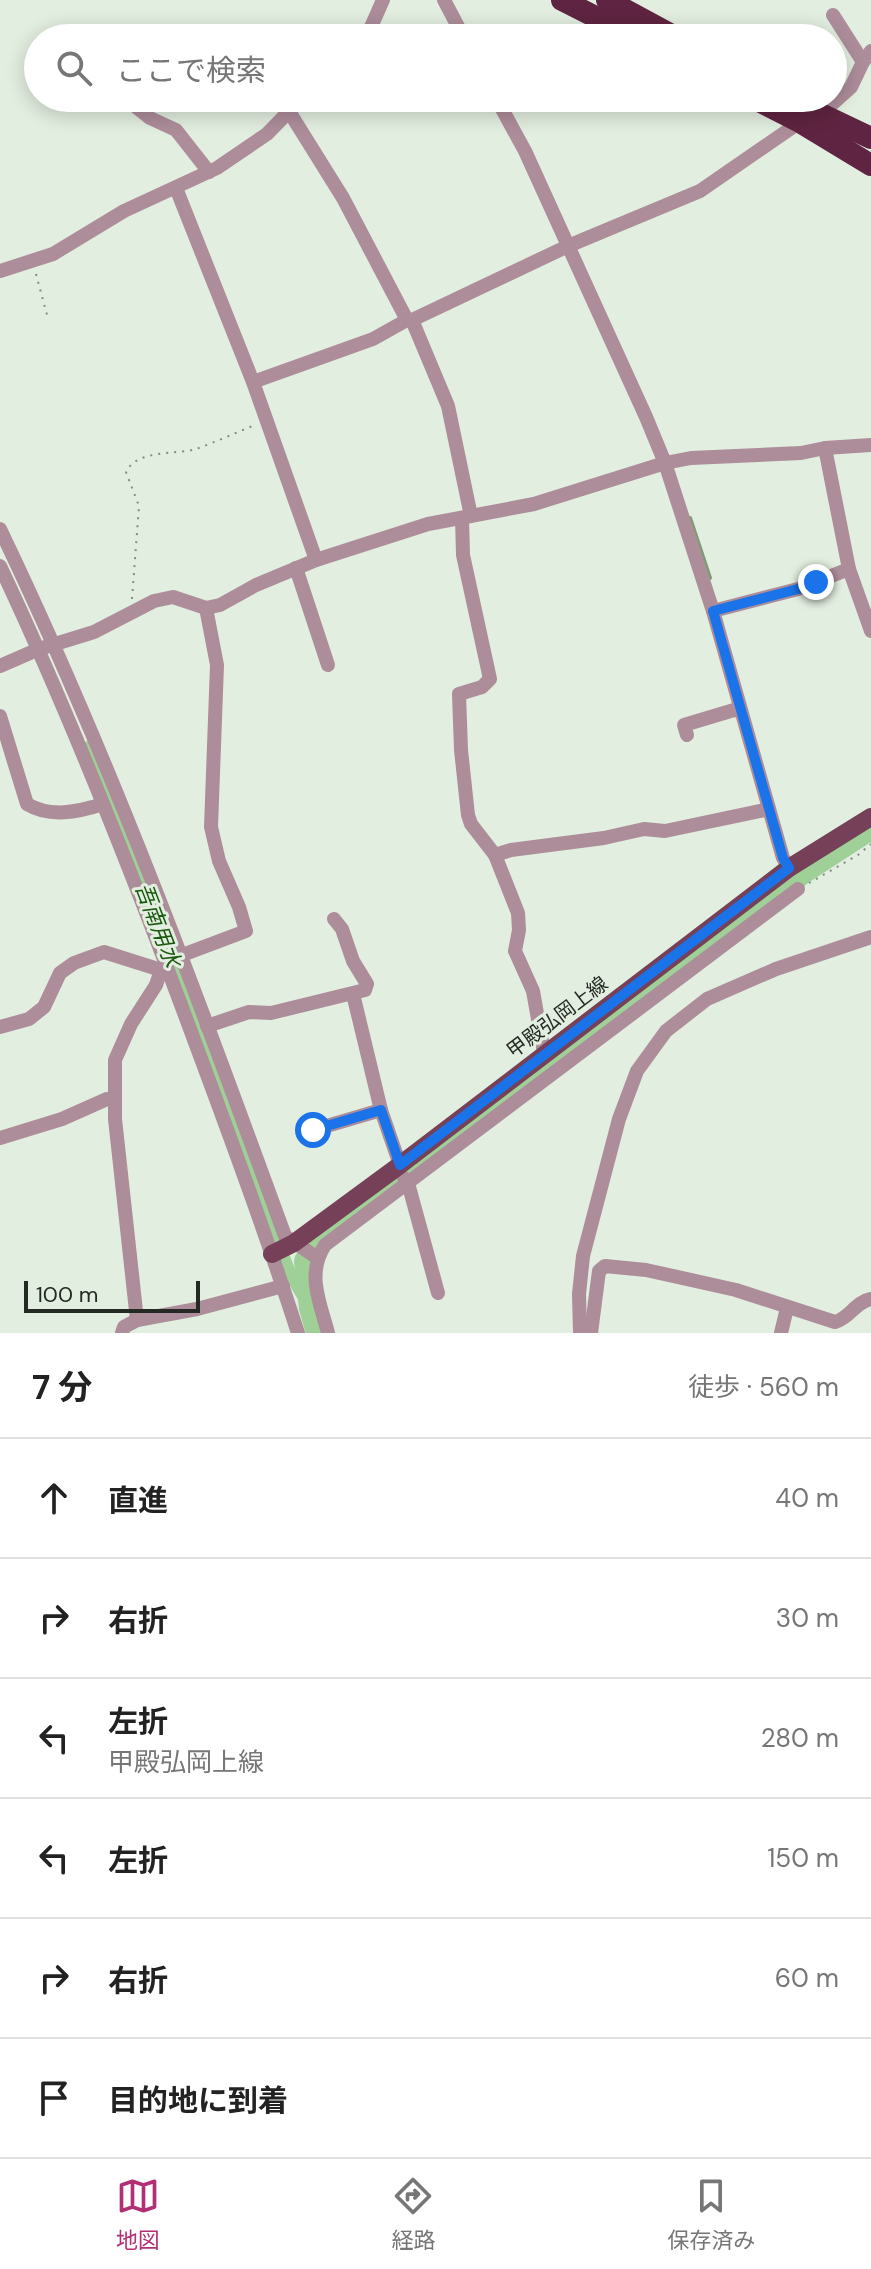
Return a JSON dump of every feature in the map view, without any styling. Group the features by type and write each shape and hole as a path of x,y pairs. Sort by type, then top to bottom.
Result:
{"highway":[{"path":"562,0 609,24"},
{"path":"607,0 651,24"},
{"path":"793,112 871,138"},
{"path":"803,112 871,165"}],"main road":[{"name":"甲殿弘岡上線","path":"294,1252 402,1173 547,1053 871,817"}],"street":[{"path":"372,24 383,0"},
{"path":"444,0 457,24"},
{"path":"833,15 840,24"},
{"path":"847,32 867,56 847,90"},
{"path":"142,112 176,130 209,172"},
{"path":"294,1252 325,1245 402,1173 791,878 713,611 665,463 525,151 504,112"},
{"path":"253,382 373,339 568,246 700,191 818,112"},
{"path":"0,271 32,262 71,245 124,211 209,172 267,134 290,113 343,198 409,320 448,406 466,517 463,555 490,679 482,687 459,694 461,750 471,824 495,855 518,913 515,951 533,991 543,1047 547,1053"},
{"path":"176,188 253,382 316,560"},
{"path":"0,666 47,646 94,632 154,601 173,597 206,608 220,605 256,585 316,560 428,524 534,504 665,463 691,458 801,453 871,445"},
{"path":"825,448 849,569 871,631"},
{"path":"0,529 47,646 103,804 294,1252 283,1286 298,1333"},
{"path":"0,566 47,646 125,811 170,961 207,1026 285,1236 315,1285 328,1333"},
{"path":"296,568 328,665"},
{"path":"713,611 798,589 849,569"},
{"path":"0,1027 29,1019 44,1007 60,973 74,963 104,952 170,961 246,931 219,861 211,827 217,665 206,608"},
{"path":"687,735 684,725 734,710 741,711"},
{"path":"0,716 27,804 38,811 65,812 82,811 103,804"},
{"path":"495,855 644,829 665,831 769,809"},
{"path":"207,1026 249,1012 271,1013 365,990 367,984 353,961 342,929 334,919"},
{"path":"580,1333 579,1294 583,1256 619,1119 637,1071 666,1031 707,999 776,969 871,937"},
{"path":"137,1320 113,1099 115,1060 131,1024 170,961"},
{"path":"353,994 381,1110 438,1293"},
{"path":"0,1138 113,1099"},
{"path":"313,1130 381,1110"},
{"path":"591,1333 599,1271 605,1266 646,1270 736,1290 835,1322 845,1320 861,1301 871,1299"},
{"path":"122,1333 124,1327 137,1320 197,1309 283,1286"},
{"path":"781,1333 787,1308"}],"path":[{"path":"32,262 47,315"},
{"path":"135,611 131,592 139,506 126,472 129,466 166,453 193,450 267,420"},
{"path":"791,878 858,855 871,844"}],"waterway":[{"path":"690,518 710,578"},
{"name":"吾南用水","path":"90,746 292,1278 310,1308"},
{"path":"317,1333 310,1308 305,1261 317,1239 803,873 871,829"}],"route":[{"path":"313,1130 381,1110 400,1165 789,868 783,858 713,611 816,582"}]}
